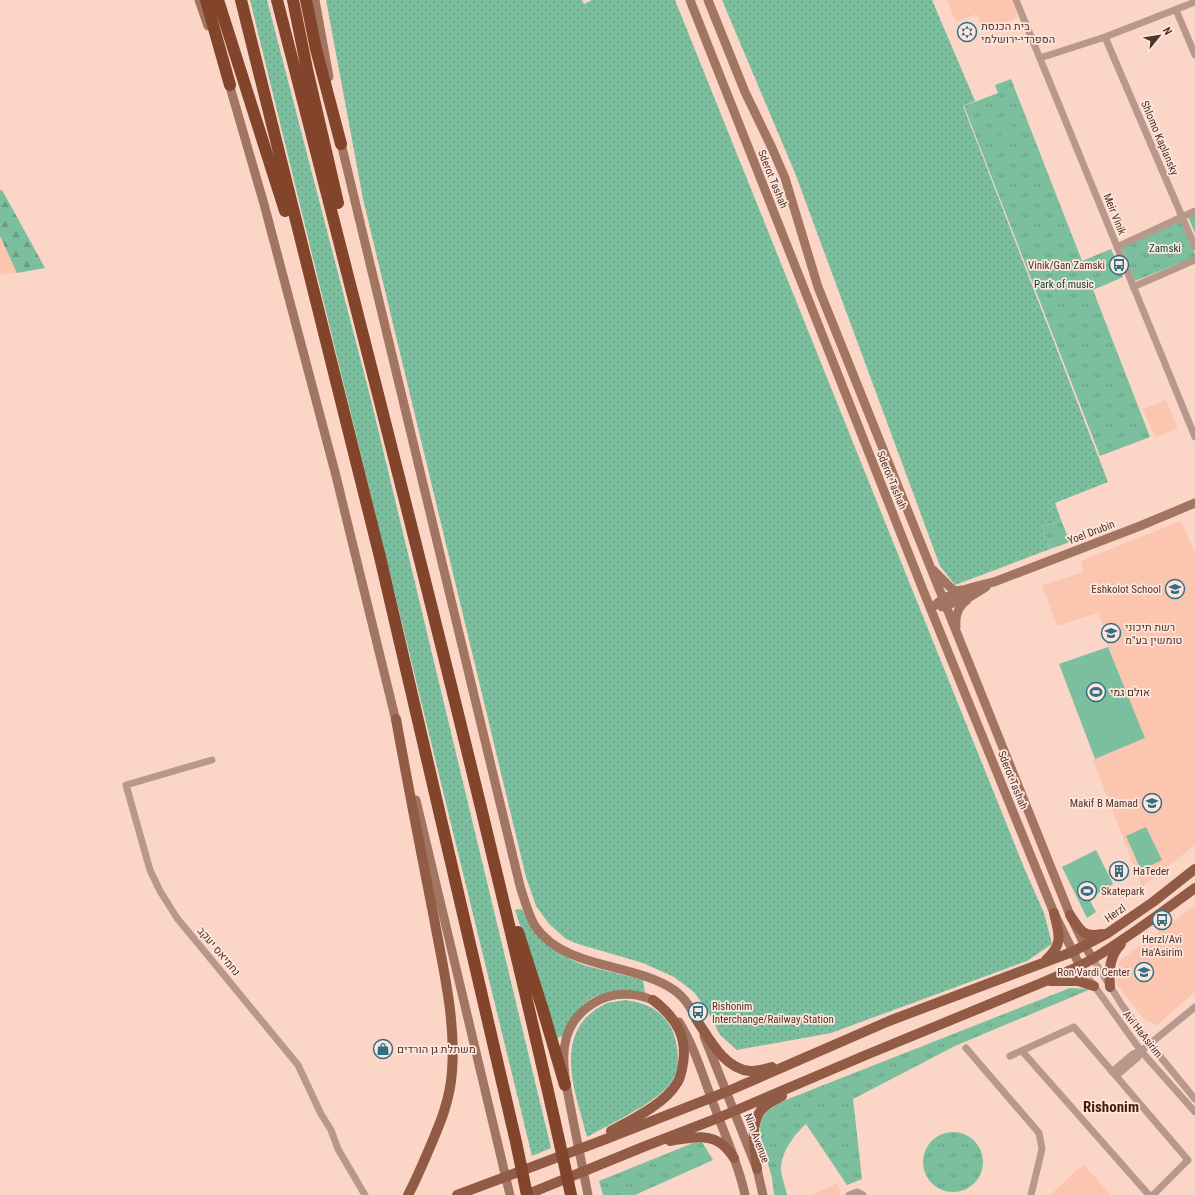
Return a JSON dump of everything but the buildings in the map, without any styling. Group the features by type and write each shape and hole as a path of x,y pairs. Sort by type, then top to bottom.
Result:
{"highway":[{"path":"206,0 230,85"},
{"path":"218,0 324,336"},
{"path":"241,0 380,556 527,1195"},
{"path":"277,0 377,384 490,848 556,1125 571,1195"},
{"path":"293,0 377,384"},
{"path":"306,0 316,49 340,144"},
{"path":"490,848 542,1007 565,1085"}],"main road":[{"path":"199,0 230,85 264,204 335,472 510,1195"},
{"name":"Nim Avenue","path":"315,0 340,144 514,863 527,908 542,934 558,948 588,960 640,975 663,984 683,999 696,1019 734,1111 757,1169 763,1195"},
{"name":"Sderot Tashah","path":"690,0 931,609 1054,913 1080,966"},
{"name":"Sderot Tashah","path":"708,0 745,92 785,178 818,287 957,636 1070,915 1093,959"},
{"name":"Yoel Drubin","path":"931,609 994,582 1140,526 1195,503"},
{"path":"929,566 950,588 967,594 957,611 957,636"},
{"path":"396,719 444,971 453,1049 449,1093 443,1117 418,1176 408,1195"},
{"name":"Herzl","path":"799,1060 889,1021 1085,946 1108,933 1153,902 1195,869"},
{"path":"527,1195 718,1118 1080,966 1125,939 1195,888"},
{"path":"1043,963 1055,951 1058,945 1059,936 1054,913"},
{"path":"1070,915 1083,932 1088,935 1108,933"},
{"path":"1110,987 1109,972 1114,952 1125,939"},
{"path":"1046,981 1078,981 1094,986"},
{"path":"588,1195 573,1117 565,1085 565,1044 572,1026 582,1012 597,1001 615,995 626,994 637,995 653,1000 662,1005 674,1015 684,1030 734,1158 745,1195"},
{"path":"573,1151 618,1128 648,1110 670,1092 678,1082 684,1059 681,1034 668,1013 653,1000"},
{"path":"696,1019 716,1049 727,1060 743,1069 751,1071 770,1068 799,1060"},
{"path":"457,1195 726,1092 799,1060"},
{"path":"757,1169 754,1132 762,1110 777,1099 823,1073"},
{"path":"643,1147 668,1141 704,1137 719,1142 725,1146 734,1158"},
{"path":"531,1195 542,1189"}],"street":[{"name":"Meir Vinik","path":"1016,0 1195,437"},
{"path":"1040,58 1105,37 1195,2"},
{"path":"1176,10 1195,54"},
{"name":"Shlomo Kaplansky","path":"1105,37 1195,247"},
{"path":"1117,246 1195,211"},
{"path":"1133,287 1195,260"},
{"name":"נחמיאס יעקב","path":"212,760 126,784 150,870 160,891 177,918 298,1064 321,1114 331,1130 338,1149 365,1195"},
{"name":"Avi HaAsirim","path":"1093,959 1122,1005 1150,1044 1195,1099"},
{"name":"Avi HaAsirim","path":"1080,966 1141,1051 1195,1112"},
{"path":"1114,1074 1138,1057 1141,1051 1195,1007"},
{"path":"1010,1056 1074,1027 1188,1160 1153,1195"},
{"path":"966,1048 1039,1133 1042,1148 1031,1195"},
{"path":"1022,1050 1149,1195"},
{"path":"849,1195 857,1192 863,1195"}],"shaded area":[{"path":"947,0 1011,0 1018,17 984,31 977,14 956,22"},
{"path":"0,187 2,190 45,268 0,275"},
{"path":"1166,400 1178,428 1155,438 1143,409"},
{"path":"1181,521 1195,553 1195,845 1142,887 1093,760 1145,738 1104,637 1107,636 1098,613 1057,626 1042,585 1084,572 1081,561"},
{"path":"1195,905 1195,992 1157,1025 1144,1019 1116,983 1119,961"},
{"path":"1084,1165 1111,1195 1050,1195 1079,1168"},
{"path":"837,1183 841,1191 839,1195 812,1195"}],"green space":[{"path":"250,0 267,0 371,400 551,1148 532,1156"},
{"path":"326,0 582,0 584,4 592,0 675,0 1025,870 1044,913 1052,944 1027,961 831,1033 737,1050 720,1035 709,1013 694,992 674,977 643,963 578,944 566,939 549,924 536,906 526,877 363,199"},
{"path":"722,0 932,0 975,101 963,106 1108,482 1055,503 1061,520 1042,527 1050,549 955,585 940,566 795,173"},
{"name":"Park of music","path":"1011,79 1082,261 1111,249 1123,277 1093,290 1150,437 1100,456 964,106 998,93 995,85"},
{"path":"1012,124 1016,133 1002,138 999,129"},
{"path":"2,190 45,268 17,273 0,236 0,191"},
{"path":"1195,214 1195,233 1188,217"},
{"name":"Zamski","path":"1181,221 1195,257 1135,281 1121,247"},
{"path":"1061,520 1070,542 1050,549 1042,527"},
{"path":"1108,647 1145,738 1095,759 1059,664"},
{"path":"1146,827 1162,860 1141,870 1126,836"},
{"name":"Skatepark","path":"1096,850 1113,884 1089,899 1096,912 1087,918 1062,867"},
{"path":"522,909 528,921 554,949 583,965 643,980 645,993 610,993 593,997 580,1007 562,1036 557,1038 515,910"},
{"path":"1070,988 1091,989 955,1046 853,1099 862,1179 847,1185 806,1124 789,1144 782,1161 781,1173 787,1195 774,1195 772,1178 761,1139 760,1126 766,1112 783,1101"},
{"path":"625,1000 641,1003 654,1009 663,1016 670,1025 678,1054 676,1074 669,1085 653,1099 587,1137 572,1078 572,1048 576,1034 583,1021 591,1013 607,1003"},
{"path":"947,1132 959,1132 970,1137 978,1145 983,1156 981,1174 970,1187 959,1192 947,1192 936,1187 928,1179 923,1168 923,1156 928,1145 936,1137"},
{"path":"702,1142 713,1160 635,1195 603,1195 599,1181 693,1143"}],"place":[{"name":"בית הכנסת הספרדי-ירושלמי","path":"967,32"},
{"name":"Vinik/Gan Zamski","path":"1119,265"},
{"name":"Eshkolot School","path":"1175,589"},
{"name":"רשת תיכוני טומשין בע\"מ","path":"1111,633"},
{"name":"אולם גמי","path":"1096,692"},
{"name":"Makif B Mamad","path":"1152,803"},
{"name":"HaTeder","path":"1119,871"},
{"name":"Skatepark","path":"1087,891"},
{"name":"Herzl/Avi Ha'Asirim","path":"1162,920"},
{"name":"Ron Vardi Center","path":"1144,972"},
{"name":"Rishonim Interchange/Railway Station","path":"698,1012"},
{"name":"משתלת גן הורדים","path":"383,1049"}],"district":[{"name":"Rishonim","path":"1111,1107"}]}
